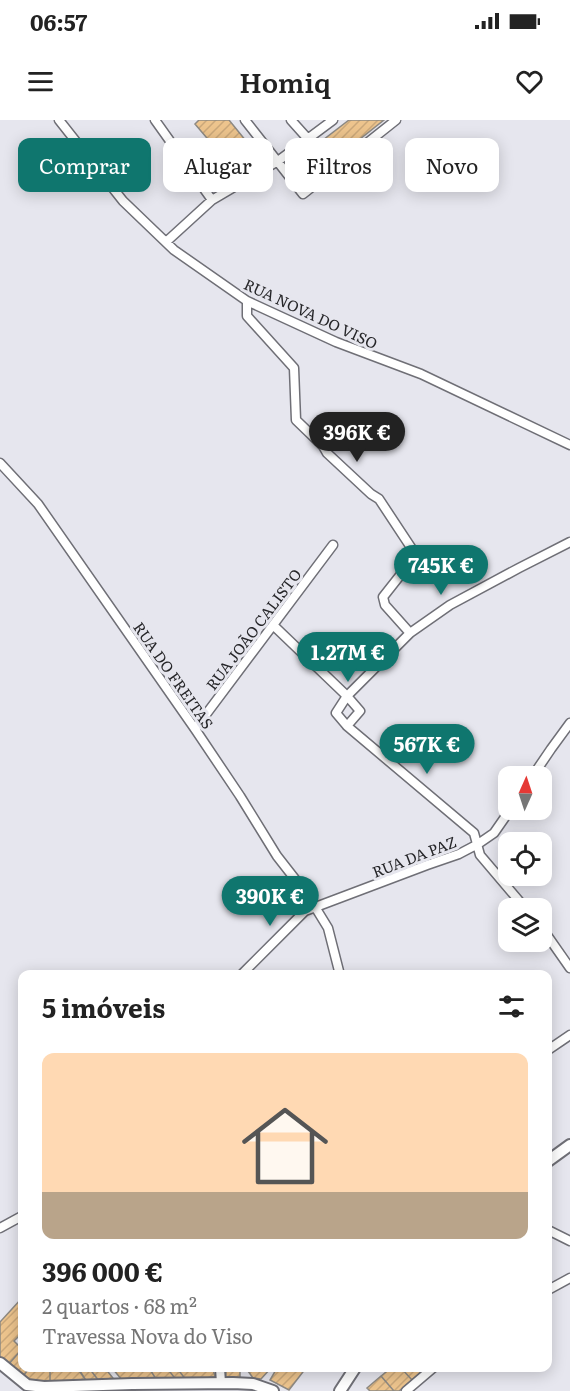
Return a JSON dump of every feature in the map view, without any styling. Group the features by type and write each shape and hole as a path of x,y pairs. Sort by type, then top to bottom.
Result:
{"street":[{"name":"RUA NOVA DO VISO","path":"59,120 123,201 174,250 247,302 336,342 421,374 570,445"},
{"path":"154,120 212,200"},
{"path":"245,120 303,194 396,120"},
{"path":"291,120 307,138"},
{"path":"309,138 331,121"},
{"path":"166,242 212,200 285,156"},
{"path":"247,302 247,316 294,368 296,420 323,446 327,453 379,499 412,549 413,559 383,597 385,605 410,633"},
{"name":"RUA DO FREITAS","path":"0,463 38,504 195,729 277,856 309,897 328,928 339,970"},
{"path":"517,898 480,855 474,833 347,726 336,713 347,696 410,633 450,606 570,542"},
{"name":"RUA JOÃO CALISTO","path":"195,729 333,545"},
{"path":"273,625 360,711 347,726"},
{"path":"540,766 570,723"},
{"name":"RUA DA PAZ","path":"246,970 305,911 459,854 494,832 503,820"},
{"path":"552,942 570,968"},
{"path":"552,1047 570,1035"},
{"path":"552,1158 570,1145"},
{"path":"0,1228 18,1218"},
{"path":"552,1232 570,1241"},
{"path":"552,1288 570,1278"},
{"path":"0,1363 27,1385 44,1387 221,1383 253,1384 273,1391"},
{"path":"220,1372 221,1383"},
{"path":"340,1391 352,1372"},
{"path":"406,1391 428,1372"}],"building":[{"path":"199,120 229,120 244,138 207,138 195,124"},
{"path":"349,120 384,120 361,138 326,138"},
{"path":"18,1302 18,1337 14,1341 18,1345 18,1354 8,1365 0,1357 0,1322"},
{"path":"18,1354 18,1372 26,1372 22,1378 8,1365"},
{"path":"26,1372 50,1372 50,1383 34,1382 22,1378"},
{"path":"50,1372 80,1372 87,1382 50,1383"},
{"path":"81,1372 92,1372 99,1381 87,1382"},
{"path":"92,1372 108,1372 116,1382 99,1381"},
{"path":"115,1372 152,1372 156,1379 122,1380"},
{"path":"152,1372 170,1372 177,1381 156,1379"},
{"path":"170,1372 180,1372 186,1380 177,1381"},
{"path":"180,1372 214,1372 215,1377 186,1380"},
{"path":"226,1372 240,1372 240,1378 226,1378"},
{"path":"249,1372 267,1372 261,1379 253,1378"},
{"path":"275,1372 303,1372 289,1390 270,1380"},
{"path":"386,1372 405,1372 412,1380 399,1391 394,1391 381,1376"},
{"path":"405,1372 421,1372 412,1380"},
{"path":"381,1376 394,1391 370,1391 367,1388"}]}
